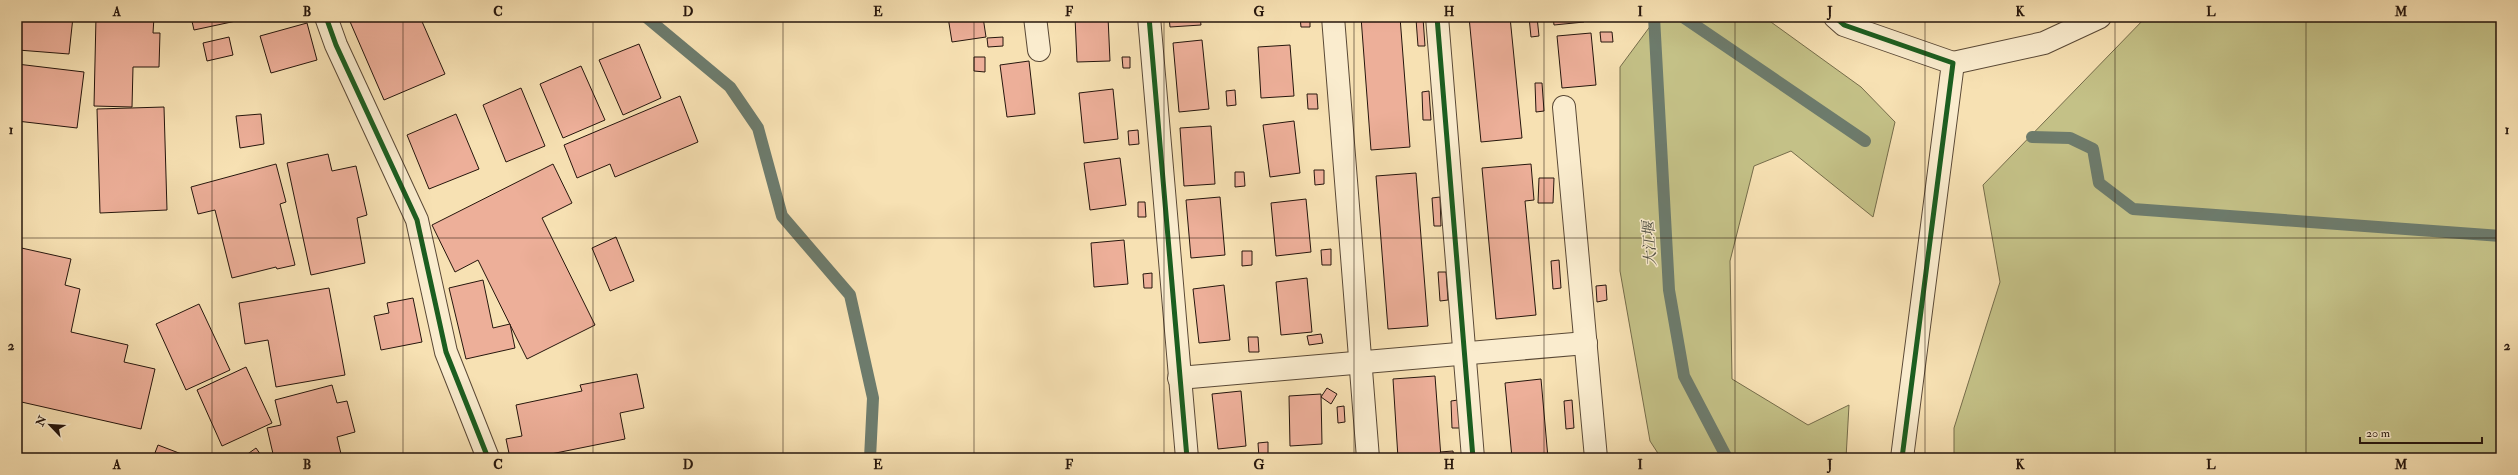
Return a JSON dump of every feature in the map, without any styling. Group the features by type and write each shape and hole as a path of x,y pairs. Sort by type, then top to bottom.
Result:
{"street":[{"path":"326,17 336,46 417,220 446,352 488,458"},
{"path":"1035,17 1039,50"},
{"path":"1150,17 1179,378 1187,458"},
{"path":"1334,17 1368,458"},
{"path":"1437,17 1473,458"},
{"path":"1835,17 1844,25 1953,63 2044,43 2100,17"},
{"path":"1902,458 1953,63"},
{"path":"1564,107 1596,458"},
{"path":"1179,378 1361,364 1464,353 1586,343"}],"shaded area":[{"path":"1657,17 1764,17 1861,87 1895,122 1873,217 1791,151 1754,166 1730,261 1732,379 1808,425 1849,405 1846,458 1661,458 1650,441 1620,271 1620,67"},
{"path":"2146,17 2501,17 2501,458 1954,458 1954,428 2000,282 1983,185"}],"building":[{"path":"21,17 73,17 69,54 18,50"},
{"path":"96,17 154,17 153,33 160,33 159,67 133,67 132,107 94,106"},
{"path":"191,17 236,17 236,21 194,30"},
{"path":"248,17 270,17 249,21"},
{"path":"348,17 420,17 445,74 384,100"},
{"path":"948,17 983,17 986,37 952,42"},
{"path":"1075,17 1108,17 1110,61 1077,62"},
{"path":"1169,17 1200,17 1201,25 1170,27"},
{"path":"1300,17 1310,17 1310,27 1301,27"},
{"path":"1361,17 1400,17 1410,147 1371,150"},
{"path":"1469,17 1510,17 1522,138 1481,142"},
{"path":"1529,17 1537,17 1539,36 1531,37"},
{"path":"1553,17 1583,17 1584,22 1554,25"},
{"path":"1423,18 1425,46 1418,46 1416,19"},
{"path":"307,23 317,60 271,73 260,36"},
{"path":"1600,32 1612,32 1613,42 1601,42"},
{"path":"1591,33 1596,85 1562,88 1557,36"},
{"path":"229,37 233,55 207,61 203,43"},
{"path":"1003,37 1003,46 988,47 987,38"},
{"path":"1202,40 1209,109 1179,112 1173,43"},
{"path":"639,44 661,98 623,115 599,60"},
{"path":"1290,45 1294,96 1261,98 1258,47"},
{"path":"974,57 985,57 985,72 974,71"},
{"path":"1122,57 1130,57 1130,68 1123,68"},
{"path":"1029,61 1035,114 1007,117 1000,65"},
{"path":"17,64 84,72 77,128 17,121"},
{"path":"581,66 605,120 563,138 540,84"},
{"path":"1535,83 1542,83 1544,111 1536,112"},
{"path":"521,88 545,146 506,162 483,105"},
{"path":"1113,89 1118,139 1084,143 1079,93"},
{"path":"1235,90 1236,105 1227,106 1226,91"},
{"path":"1429,91 1431,120 1423,120 1422,92"},
{"path":"1307,94 1317,94 1318,109 1308,109"},
{"path":"680,96 698,142 615,177 610,164 577,178 564,145"},
{"path":"164,107 167,210 100,213 97,109"},
{"path":"261,114 264,144 240,148 236,116"},
{"path":"456,114 479,169 429,189 407,135"},
{"path":"1294,121 1300,173 1270,177 1263,125"},
{"path":"1211,126 1215,184 1184,186 1180,128"},
{"path":"1138,130 1139,144 1129,145 1128,131"},
{"path":"328,154 332,171 356,166 367,215 357,218 365,263 311,275 287,163"},
{"path":"1120,158 1126,205 1090,210 1084,163"},
{"path":"276,164 286,202 280,204 295,265 277,269 276,267 232,278 215,210 198,214 191,187"},
{"path":"553,164 572,203 542,218 595,325 527,359 478,260 455,272 432,225"},
{"path":"1531,164 1534,200 1525,201 1536,315 1496,319 1482,168"},
{"path":"1314,170 1324,170 1324,184 1315,185"},
{"path":"1235,172 1244,172 1245,186 1235,187"},
{"path":"1416,173 1428,326 1388,329 1376,176"},
{"path":"1539,178 1554,178 1553,203 1538,203"},
{"path":"1220,197 1225,255 1191,258 1186,200"},
{"path":"1440,197 1441,226 1434,226 1432,198"},
{"path":"1306,199 1311,252 1276,256 1271,203"},
{"path":"1138,202 1145,202 1146,217 1138,217"},
{"path":"616,237 634,281 610,291 592,248"},
{"path":"1124,240 1128,284 1094,287 1091,243"},
{"path":"17,247 71,259 65,285 80,289 71,332 128,345 124,362 155,369 141,429 17,401"},
{"path":"1331,249 1331,265 1322,265 1321,250"},
{"path":"1242,251 1252,251 1252,265 1242,266"},
{"path":"1559,260 1561,288 1553,289 1551,261"},
{"path":"1438,272 1446,272 1448,300 1440,301"},
{"path":"1152,273 1152,288 1144,288 1143,274"},
{"path":"1307,278 1312,332 1281,335 1276,282"},
{"path":"483,280 493,328 510,324 515,348 466,359 449,288"},
{"path":"1224,285 1230,340 1199,343 1193,289"},
{"path":"1606,285 1607,300 1597,302 1596,286"},
{"path":"329,288 345,375 276,387 268,340 245,344 239,303"},
{"path":"413,298 422,342 381,350 374,316 389,313 387,303"},
{"path":"199,304 230,370 186,390 156,324"},
{"path":"1321,334 1323,343 1309,345 1307,336"},
{"path":"1248,337 1258,337 1259,352 1249,352"},
{"path":"246,367 272,423 222,446 197,390"},
{"path":"637,374 644,408 620,413 625,439 531,458 510,458 506,439 522,436 516,405 582,391 580,385"},
{"path":"1435,376 1441,458 1398,458 1393,379"},
{"path":"1541,379 1548,458 1512,458 1505,383"},
{"path":"332,385 337,403 347,401 355,432 337,437 342,458 274,458 267,428 281,425 275,400"},
{"path":"1327,388 1337,394 1331,404 1321,397"},
{"path":"1241,391 1246,446 1218,449 1212,394"},
{"path":"1321,394 1322,444 1290,446 1289,396"},
{"path":"1458,400 1460,428 1452,428 1451,401"},
{"path":"1572,400 1574,428 1566,429 1564,401"},
{"path":"1344,406 1345,422 1338,423 1337,407"},
{"path":"1268,442 1268,458 1259,458 1258,443"},
{"path":"158,445 192,458 153,458"},
{"path":"256,448 263,458 242,458"},
{"path":"1453,451 1454,458 1441,458 1440,452"}],"waterway":[{"path":"646,17 730,87 758,128 782,216 850,295 873,398 870,458"},
{"name":"大江堰","path":"1654,17 1669,290 1684,376 1727,458"},
{"path":"1683,17 1865,141"},
{"path":"2032,137 2070,138 2093,149 2099,183 2133,209 2501,236"}],"cycle path":[{"path":"326,17 336,45 417,220 446,352 488,458"},
{"path":"1149,17 1187,458"},
{"path":"1437,17 1473,458"},
{"path":"1835,17 1844,25 1953,63 1902,458"}]}
